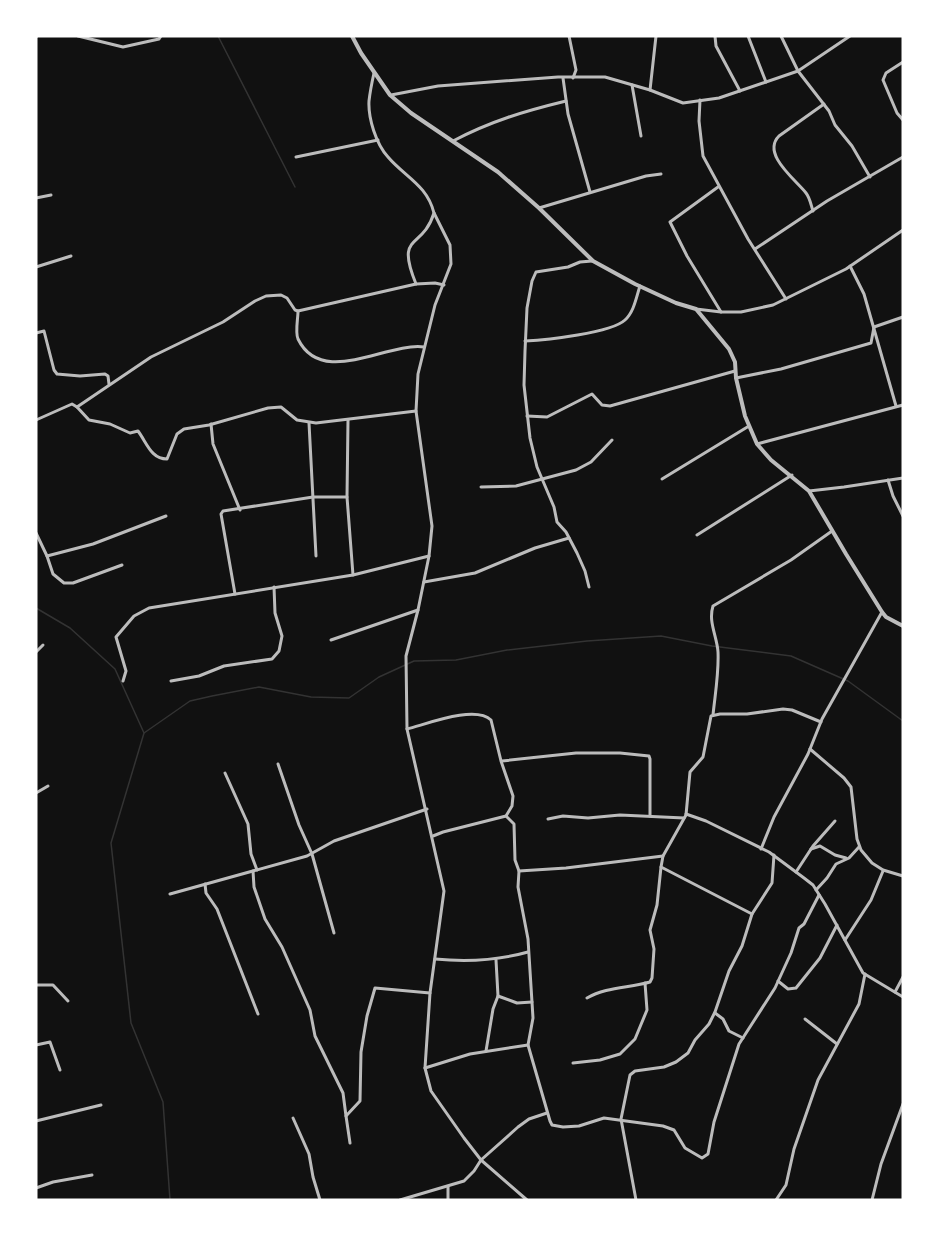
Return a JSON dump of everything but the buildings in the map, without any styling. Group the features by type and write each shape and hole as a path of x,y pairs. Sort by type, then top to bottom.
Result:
{"street":[{"path":"78,36 123,47 159,39 161,36"},
{"path":"352,36 360,53 390,95 411,113 498,172 539,208 592,261 676,303 696,309 721,312 754,310 786,299 850,266 903,230"},
{"path":"569,36 576,70 573,78"},
{"path":"650,90 656,36"},
{"path":"715,36 716,46 740,91"},
{"path":"748,36 766,82"},
{"path":"781,36 798,71 824,104 835,125 852,146 870,177"},
{"path":"390,95 438,86 605,77 672,97 677,102 719,98 798,71 850,36"},
{"path":"903,62 886,73 883,80 897,113 903,120"},
{"path":"374,72 369,101 371,120 378,140 387,157 423,190 450,245 451,264 435,305 418,374 416,411 432,526 424,582 406,656 407,729 444,891 430,993 425,1068 431,1091 447,1117 481,1160 526,1200"},
{"path":"563,78 566,101 590,192"},
{"path":"632,85 641,136"},
{"path":"700,100 699,121 703,156 718,187 786,299"},
{"path":"453,141 480,126 513,114 566,101"},
{"path":"813,211 807,194 787,173 774,149 775,140 779,136 824,104"},
{"path":"296,157 378,140"},
{"path":"755,249 903,157"},
{"path":"539,208 661,174"},
{"path":"718,187 670,222 687,256 721,312"},
{"path":"36,198 51,195"},
{"path":"416,284 409,267 407,253 410,246 430,224 434,213"},
{"path":"36,267 71,256"},
{"path":"589,587 585,571 569,538 558,522 533,456 524,385 525,341 531,281 536,272 592,261"},
{"path":"850,266 864,294 896,407"},
{"path":"76,407 151,357 223,322 249,304 266,296 281,295 287,298 298,311 416,284 444,285"},
{"path":"525,341 560,339 617,325 631,314 640,286"},
{"path":"696,309 729,349 735,363 736,378 749,426 758,444 771,460 809,491 882,612 886,617 903,626"},
{"path":"298,311 297,337 319,361 377,356 415,346 424,347"},
{"path":"874,327 903,317"},
{"path":"736,378 781,369 871,343 874,327"},
{"path":"36,333 44,331 57,374 80,376 105,374 108,376 108,384"},
{"path":"527,416 547,417 592,394 602,405 610,406 735,371"},
{"path":"36,420 72,404 89,420 110,424 130,433 138,431 154,457 167,459 177,434 184,429 279,407 297,420 309,423 416,411"},
{"path":"758,444 903,405"},
{"path":"348,420 347,497 352,575"},
{"path":"309,423 316,556"},
{"path":"211,424 213,444 240,510"},
{"path":"662,479 749,426"},
{"path":"481,487 516,486 576,470 591,462 612,440"},
{"path":"697,535 792,475"},
{"path":"809,491 903,478"},
{"path":"888,480 903,516"},
{"path":"235,594 221,514 223,511 313,497 347,497"},
{"path":"47,556 93,544 166,516"},
{"path":"587,998 596,993 645,983 652,978 654,949 650,930 657,905 663,855 686,814 690,772 703,757 713,715 718,653 710,616 713,606 791,560 832,531"},
{"path":"36,533 53,574 64,583 73,583 122,565"},
{"path":"424,582 475,573 535,548 569,538"},
{"path":"123,681 126,670 116,637 134,616 149,608 352,575 429,556"},
{"path":"171,681 199,676 224,666 272,659 279,651 282,636 275,613 274,587"},
{"path":"331,640 418,610"},
{"path":"761,849 774,817 810,749 820,722 882,612"},
{"path":"36,652 43,645"},
{"path":"713,715 747,714 783,709 792,710 820,722"},
{"path":"407,729 468,714 482,714 491,720 513,801 506,816"},
{"path":"810,749 844,778 851,787 856,839 859,848 883,870 903,876"},
{"path":"501,761 576,753 649,756 651,816"},
{"path":"278,764 299,825 312,854 334,933"},
{"path":"225,773 248,824 255,871 254,887 265,919 282,946 310,1010 315,1035 343,1093 350,1143"},
{"path":"36,793 48,786"},
{"path":"170,894 312,854 334,841 427,809"},
{"path":"686,814 706,821 774,855 796,872 816,890 865,974 903,997"},
{"path":"548,819 562,816 588,818 620,815 684,819"},
{"path":"433,836 506,816"},
{"path":"506,816 514,824 515,860 519,871 518,886 528,939 532,1002 532,1029 528,1045 552,1125 579,1126 604,1118 663,1126 674,1130 685,1148 702,1158 708,1154 725,1084 743,1038 778,981 799,928 804,924 819,895"},
{"path":"796,872 811,849 835,821"},
{"path":"811,849 820,846 848,859"},
{"path":"816,890 836,864 848,859 859,848"},
{"path":"519,871 566,868 663,855"},
{"path":"636,1200 621,1119 628,1080 631,1073 638,1070 670,1066 687,1054 695,1040 709,1024 727,976 742,946 752,914 772,883 774,855"},
{"path":"661,867 752,914"},
{"path":"845,940 872,900 883,870"},
{"path":"205,884 206,893 217,909 258,1014"},
{"path":"778,981 788,989 796,988 820,958 837,925"},
{"path":"435,959 477,962 528,952"},
{"path":"486,1051 498,996 496,960"},
{"path":"776,1200 786,1185 794,1149 810,1100 859,1004 865,974"},
{"path":"895,992 903,977"},
{"path":"573,1063 600,1060 620,1054 635,1039 647,1010 645,983"},
{"path":"36,985 53,985 68,1001"},
{"path":"346,1116 360,1101 361,1052 366,1016 375,988 430,993"},
{"path":"498,996 517,1003 532,1002"},
{"path":"715,1013 723,1019 729,1031 743,1038"},
{"path":"805,1019 837,1044"},
{"path":"36,1045 50,1042 60,1070"},
{"path":"425,1068 470,1053 528,1045"},
{"path":"872,1200 881,1164 903,1104"},
{"path":"36,1121 101,1105"},
{"path":"400,1200 448,1186 469,1177 481,1160 523,1123 547,1113"},
{"path":"293,1118 309,1154 320,1200"},
{"path":"36,1188 92,1175"},
{"path":"448,1186 448,1200"}],"waterway":[{"path":"218,36 295,187"},
{"path":"36,608 70,628 115,669 144,733 111,843 131,1023 163,1102 170,1200"},
{"path":"144,733 190,701 259,687 311,697 349,698 379,677 414,661 456,660 507,650 661,636 712,646 791,656 848,681 903,721"}]}
